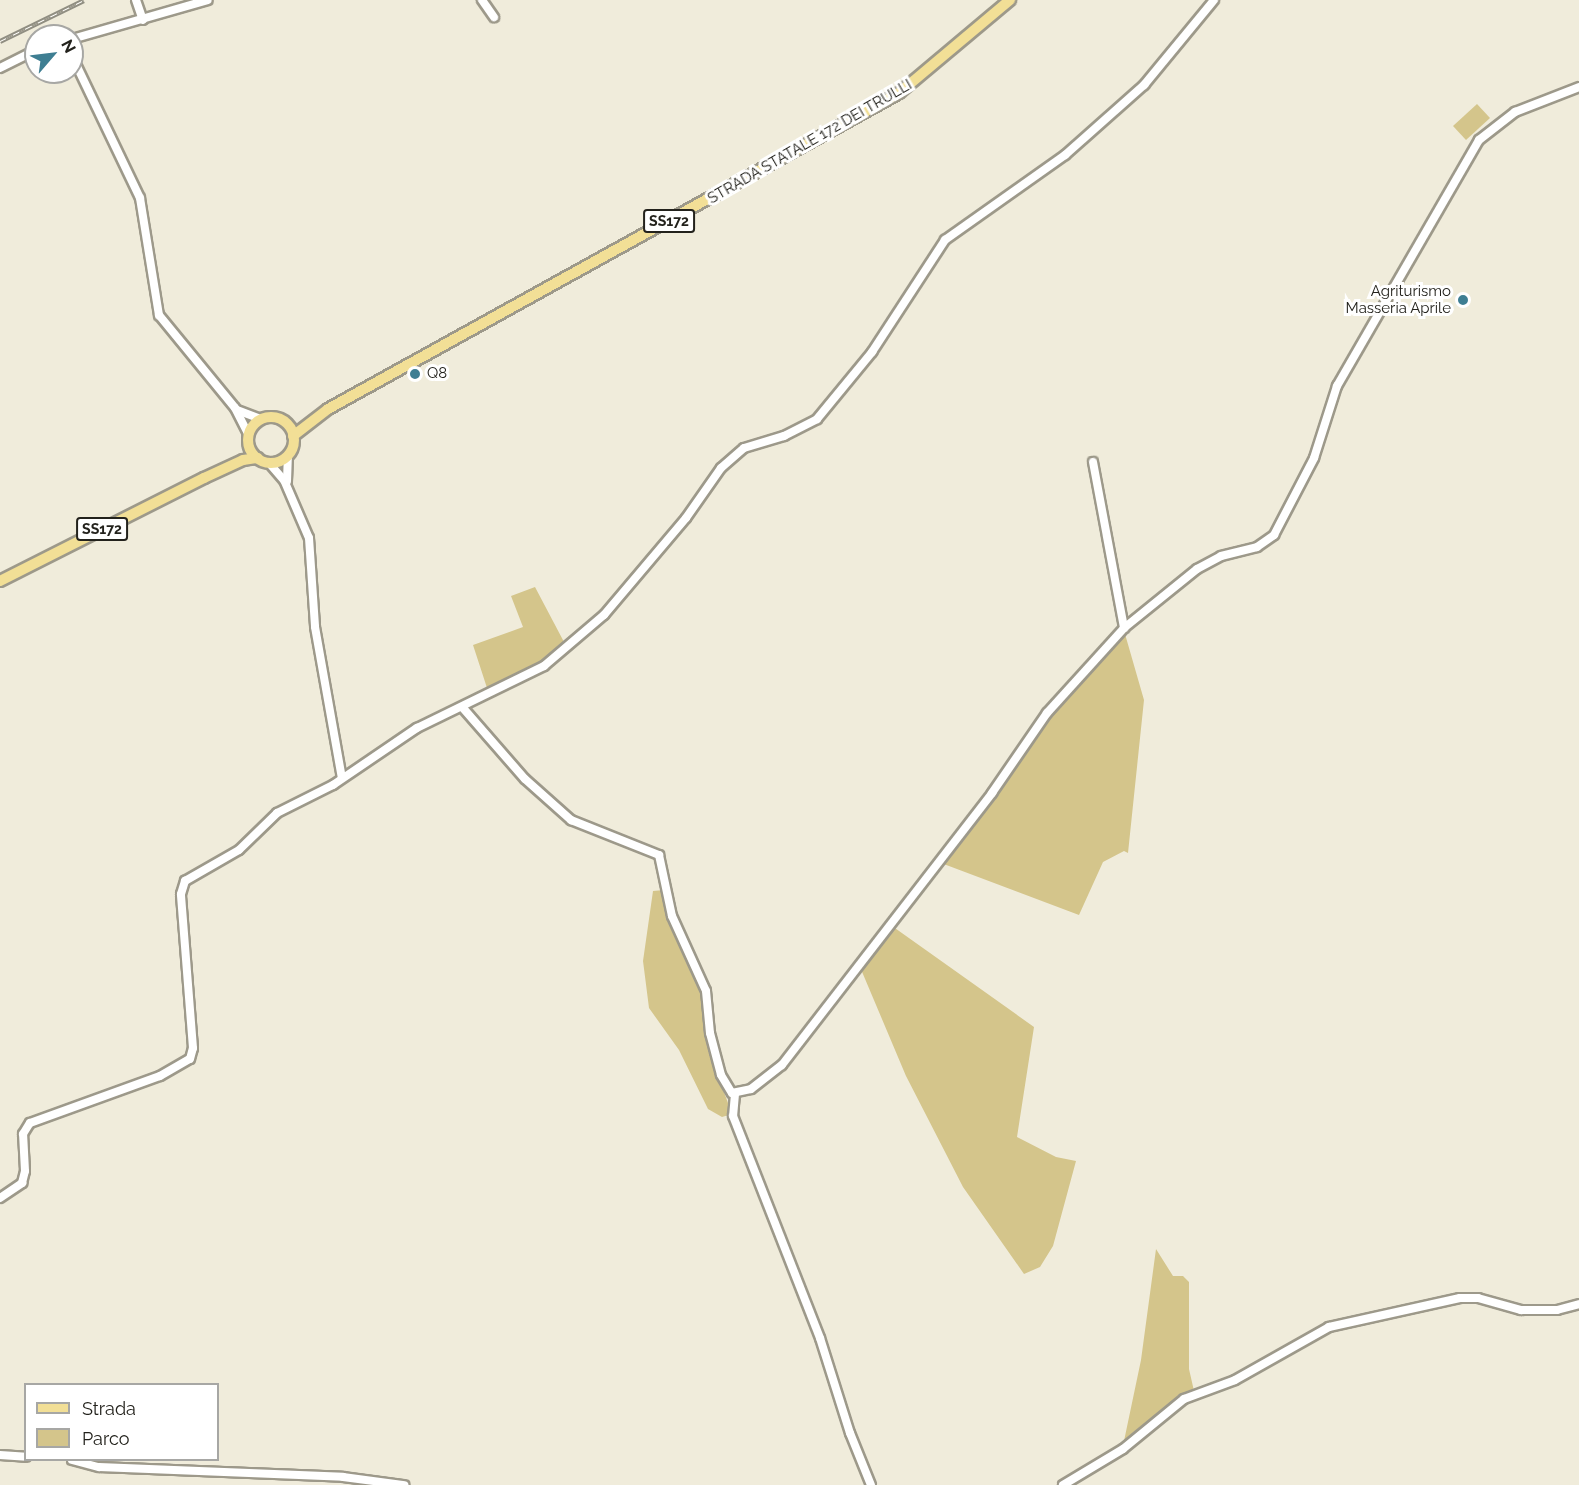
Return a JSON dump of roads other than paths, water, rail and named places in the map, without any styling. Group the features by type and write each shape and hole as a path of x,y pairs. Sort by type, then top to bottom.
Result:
{"main road":[{"name":"STRADA STATALE 172 DEI TRULLI","path":"288,456 294,436 311,419 899,93 1010,0"},
{"name":"STRADA STATALE 172 DEI TRULLI","path":"261,419 277,418 286,423 311,419"},
{"path":"204,478 240,453 261,419"},
{"path":"286,423 294,436"},
{"path":"249,438 258,458 269,463 288,456"},
{"name":"SS172","path":"0,581 204,478 243,460 258,458"}],"street":[{"path":"136,0 143,20"},
{"path":"84,36 208,0"},
{"path":"482,0 494,17"},
{"path":"0,1198 22,1183 25,1171 23,1134 30,1123 160,1076 190,1059 181,894 185,881 232,855 277,813 342,778 417,728 463,708 544,666 604,615 686,518 721,468 744,448 784,436 817,419 872,352 945,240 1065,155 1144,85 1214,0"},
{"path":"0,68 24,56"},
{"path":"84,81 140,198 159,315 235,408 249,438"},
{"path":"463,708 525,779 571,820 659,855 672,916 706,991 710,1033 721,1075 729,1092 735,1094 751,1089 782,1065 992,793 1047,713 1124,628 1197,569 1221,556 1257,547 1274,535 1314,458 1337,386 1479,140 1515,112 1579,87"},
{"path":"235,408 261,419"},
{"path":"288,456 285,468 289,491"},
{"path":"1093,462 1124,628"},
{"path":"269,463 289,491 309,538 315,627 342,778"},
{"path":"735,1094 733,1116 820,1338 853,1443 871,1485"},
{"path":"1063,1485 1123,1449 1184,1399 1235,1380 1329,1327 1460,1298 1478,1298 1521,1310 1557,1310 1579,1304"},
{"path":"0,1455 24,1457"},
{"path":"76,1461 99,1467 343,1477 404,1485"}],"railway":[{"path":"0,41 84,0"}],"place":[{"name":"Agriturismo Masseria Aprile","path":"1463,300"},
{"name":"Q8","path":"415,374"}]}
